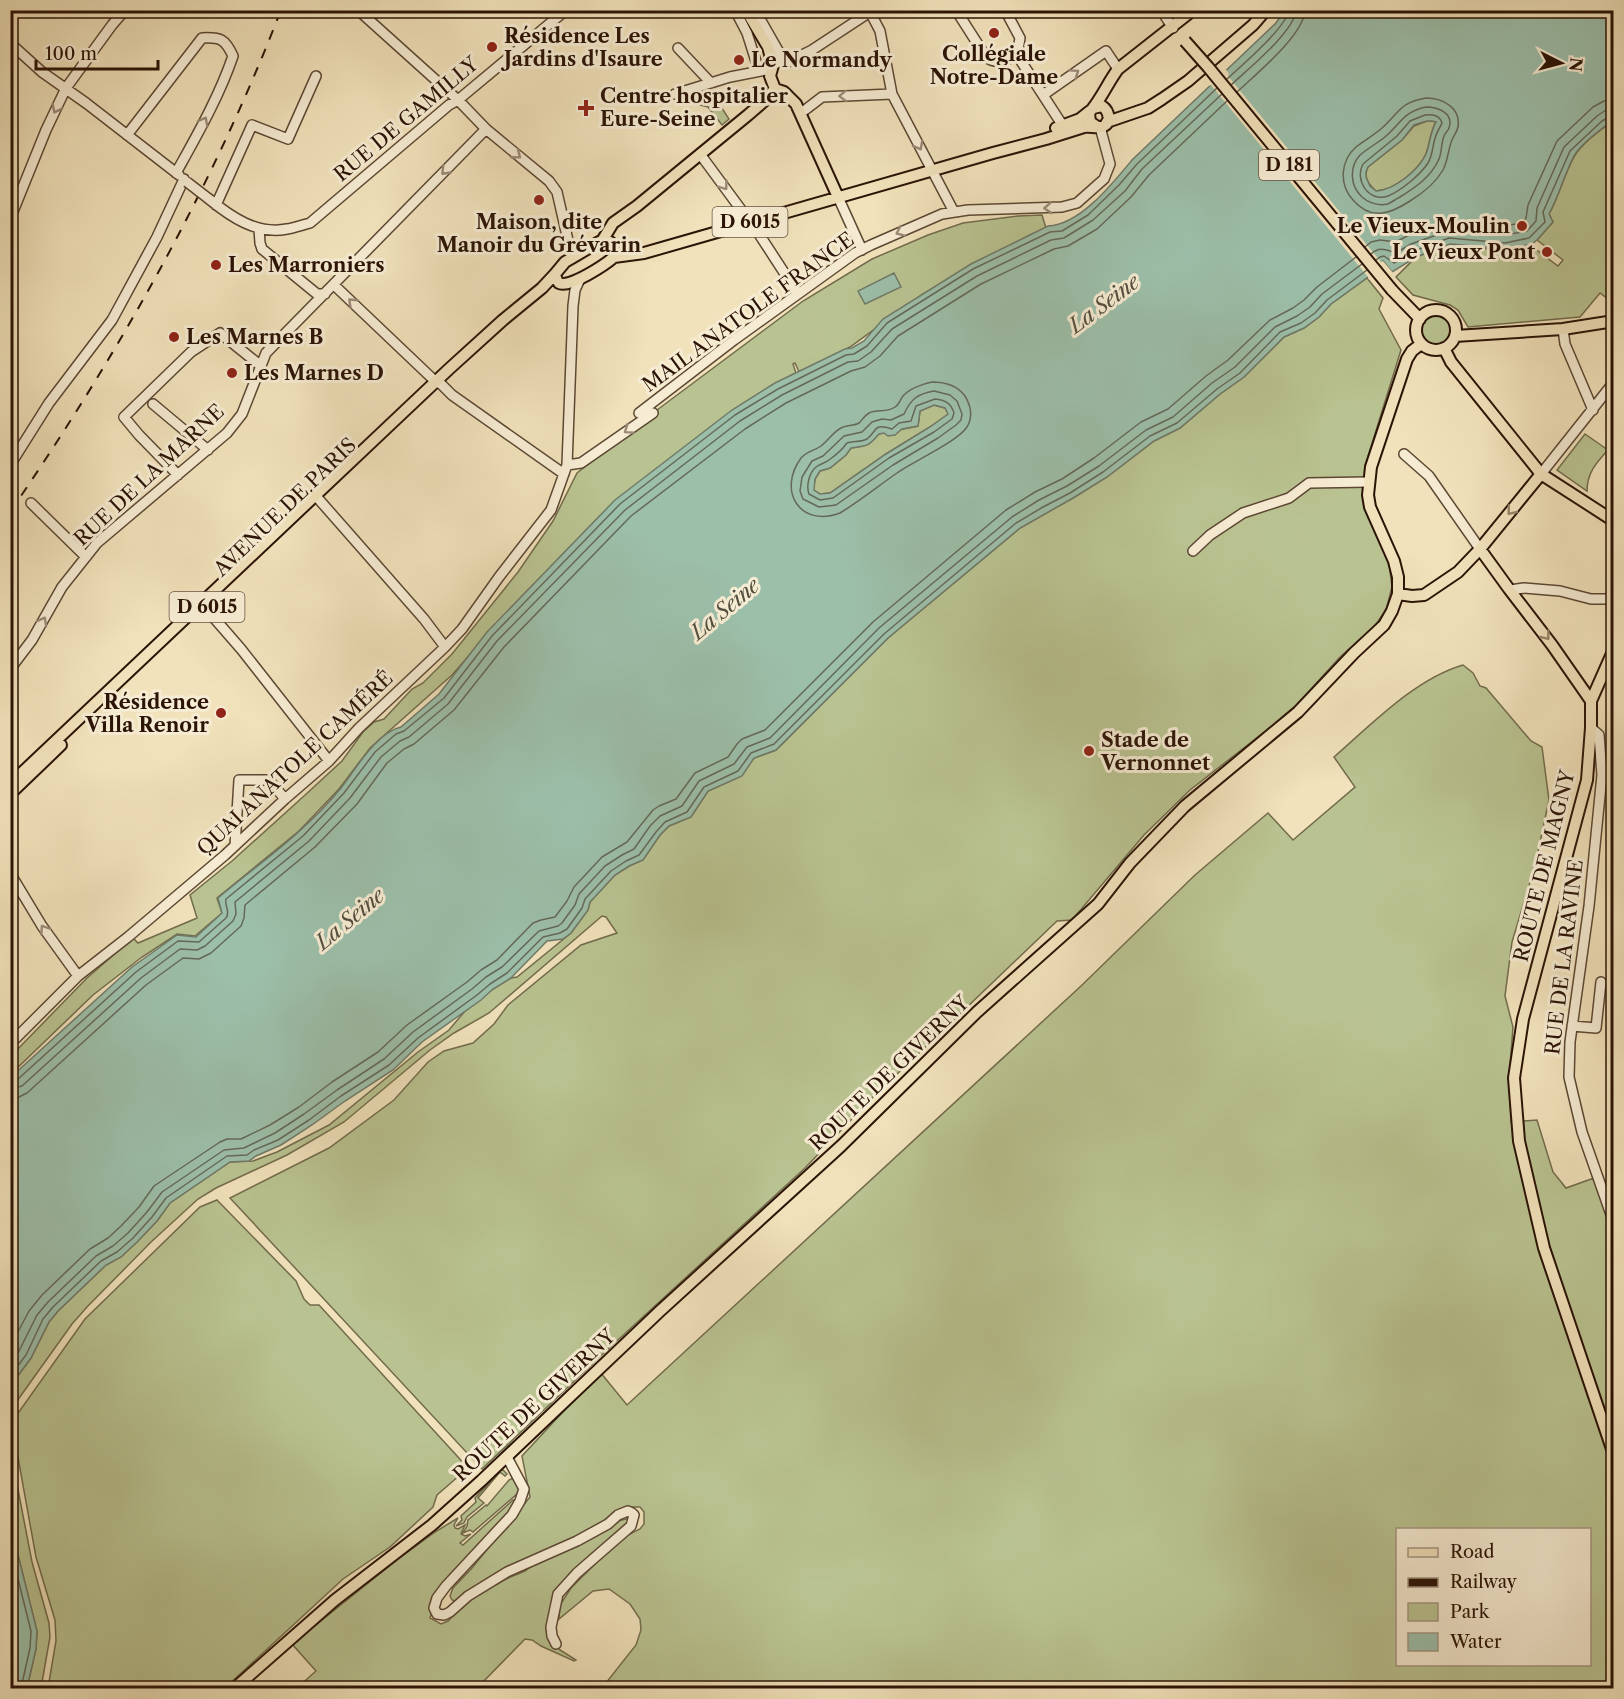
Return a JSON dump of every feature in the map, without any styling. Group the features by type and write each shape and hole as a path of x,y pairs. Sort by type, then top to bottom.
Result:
{"main road":[{"path":"746,10 779,64 770,76 775,89 789,95 796,104 838,197"},
{"path":"1103,119 1089,120 1092,109 1118,69 1194,10"},
{"name":"D 6015","path":"611,247 580,279 558,279 561,267 572,258 611,247 628,256 663,247 1033,142 1103,119 1148,108 1188,81 1253,25 1266,10"},
{"name":"D 181","path":"1173,28 1392,290 1420,319"},
{"path":"611,247 613,223 763,102 775,89"},
{"path":"1103,94 1103,119"},
{"path":"1092,109 1099,106 1103,119"},
{"name":"D 6015","path":"1033,142 1080,119 1092,109"},
{"name":"AVENUE DE PARIS","path":"10,794 15,779 203,606 436,382 503,320 542,288 558,279"},
{"path":"1431,311 1444,312 1454,322 1455,336 1452,342 1444,348 1433,350 1421,344 1416,330 1420,319 1431,311"},
{"path":"1455,336 1563,329 1614,321"},
{"path":"1421,344 1412,351 1407,359 1368,482 1370,507 1394,561 1398,577 1398,594 1424,595 1458,572 1480,549 1541,474"},
{"path":"1444,348 1451,362 1541,474 1614,521"},
{"path":"1480,549 1591,701 1603,684 1614,649"},
{"name":"ROUTE DE GIVERNY","path":"235,1689 335,1600 432,1525 507,1457 651,1319 841,1146 977,1012 1098,904 1130,862 1185,806 1298,712 1384,625 1398,594"},
{"name":"ROUTE DE MAGNY","path":"1591,701 1587,780 1522,1019 1514,1078 1519,1141 1544,1248 1614,1455"}],"street":[{"path":"10,219 46,130 66,88 125,10"},
{"path":"358,10 458,100 486,129 549,181 557,192 572,258"},
{"name":"RUE DE GAMILLY","path":"259,229 285,230 310,223 449,105 566,10"},
{"path":"735,10 747,33 759,71"},
{"path":"755,10 779,64"},
{"path":"956,10 990,60 999,62 1017,55"},
{"path":"1005,10 1020,38 1017,55 1063,126"},
{"name":"D 181","path":"1161,10 1173,28"},
{"path":"675,94 759,71 812,50 870,11 880,30 892,94 954,212"},
{"path":"10,465 49,404 112,320 156,237 206,117 226,77 233,56 227,43 216,38 202,39 128,135"},
{"path":"10,44 42,72 128,135 213,202 242,223 259,229 262,249 317,294 325,294"},
{"path":"678,48 711,83"},
{"path":"1043,95 1106,51 1118,69"},
{"path":"213,202 252,125 288,139 316,76"},
{"path":"800,112 822,97 892,94"},
{"name":"MAIL ANATOLE FRANCE","path":"566,470 581,463 653,413 639,413 734,340 862,250 934,217 954,212 1044,208 1073,205 1081,201 1104,179 1110,164 1103,119"},
{"name":"RUE DE LA MARNE","path":"10,669 32,640 62,587 97,543 227,433 242,414 266,353 486,129"},
{"path":"700,153 798,294"},
{"path":"838,197 862,250"},
{"path":"558,279 571,296 573,306"},
{"name":"QUAI ANATOLE CAMÉRÉ","path":"10,1044 78,976 128,937 235,846 328,761 359,728 445,647 462,629 551,510 566,470 573,306 575,290 580,279"},
{"path":"334,285 452,395 566,470"},
{"path":"1563,329 1565,344 1593,410"},
{"path":"177,475 124,417 191,352 220,333 261,366"},
{"path":"1541,474 1614,382"},
{"path":"153,404 207,450"},
{"path":"1404,454 1429,476 1480,549"},
{"path":"1193,551 1210,535 1243,513 1289,498 1309,483 1368,482"},
{"path":"317,498 424,619 445,647"},
{"path":"31,503 86,557"},
{"path":"1510,590 1524,588 1560,591 1591,599 1614,598"},
{"path":"203,606 241,649 328,761"},
{"name":"RUE DE LA RAVINE","path":"1591,728 1599,735 1602,775 1589,906 1572,1026 1569,1077 1582,1132 1614,1223"},
{"path":"1602,775 1613,777"},
{"path":"235,846 239,780 269,780 285,799"},
{"path":"10,873 42,926 78,976"},
{"path":"1572,1026 1596,1028 1600,982"},
{"path":"507,1457 524,1489 520,1502 512,1515 446,1586 434,1608 437,1614 444,1615 468,1596 507,1572 577,1540 608,1524 618,1515 628,1511 632,1513 634,1515 631,1526 577,1573 558,1594 551,1627 556,1644"}],"green space":[{"path":"709,88 729,119 722,125 708,107 700,105 696,92"},
{"path":"1427,121 1436,122 1426,154 1417,167 1398,183 1376,191 1367,180 1368,167 1402,140 1414,126"},
{"path":"1613,121 1613,300 1600,293 1580,317 1468,327 1458,310 1450,305 1413,295 1396,277 1416,257 1451,244 1504,251 1530,245 1558,266 1563,260 1537,240 1553,222 1549,214 1577,152"},
{"path":"1042,215 1046,228 923,294 850,347 800,374 795,363 793,364 796,373 747,401 601,515 508,611 452,675 370,748 339,789 299,831 217,898 222,913 195,936 177,934 142,957 93,995 11,1074 11,1056 87,978 133,938 138,943 197,918 190,895 232,861 304,796 342,761 363,732 374,722 384,719 412,689 423,683 452,654 518,572 553,521 577,473 803,301 872,259 963,223"},
{"path":"1367,278 1383,298 1379,309 1401,350 1365,466 1364,505 1389,563 1392,587 1386,610 1374,627 1340,657 1290,712 1190,790 1144,835 1072,920 1057,921 873,1097 805,1168 607,1350 482,1469 230,1198 329,1148 394,1100 428,1062 444,1051 473,1043 494,1024 508,1005 581,945 617,933 606,917 602,916 489,1013 430,1050 344,1122 287,1155 216,1188 198,1199 151,1242 72,1324 17,1401 11,1414 11,1384 31,1358 49,1322 106,1265 121,1257 137,1242 170,1203 230,1162 253,1161 277,1152 329,1125 418,1052 449,1030 465,1011 493,989 517,977 571,933 588,910 590,902 615,875 643,860 669,826 691,817 708,791 737,778 754,758 776,750 888,638 1020,528 1107,477 1154,441 1180,428 1244,377 1284,337 1304,328 1331,304"},
{"path":"1436,315 1446,320 1451,330 1446,340 1436,345 1426,340 1421,330 1426,320"},
{"path":"934,405 945,408 949,414 830,493 820,494 813,490 815,479 820,471 830,468 851,448 866,445 878,434 918,426 920,411"},
{"path":"1585,434 1608,450 1593,469 1587,491 1557,470"},
{"path":"1463,665 1473,673 1480,686 1486,688 1531,741 1542,747 1549,800 1535,866 1512,942 1505,996 1513,1027 1509,1079 1511,1122 1537,1120 1553,1172 1566,1188 1594,1178 1613,1233 1613,1688 602,1688 636,1645 641,1630 640,1619 630,1604 609,1589 593,1591 559,1619 560,1605 571,1588 620,1539 640,1529 644,1524 644,1512 640,1507 622,1511 458,1602 452,1600 450,1596 453,1588 530,1497 522,1456 600,1372 627,1405 1081,986 1195,875 1268,813 1293,840 1355,787 1334,757 1395,704 1428,681"},
{"path":"217,1200 296,1281 304,1299 310,1305 319,1305 468,1468 437,1495 433,1507 390,1547 343,1579 225,1688 48,1688 56,1641 55,1620 36,1557 13,1430 16,1416 85,1319 200,1207"},
{"path":"10,1448 32,1562 49,1623 50,1637 41,1688 27,1688 36,1649 37,1631 13,1535 10,1511"},
{"path":"502,1469 507,1474 505,1476 500,1472 478,1498 484,1503 467,1517 464,1523 456,1526 462,1520 461,1516 476,1502 475,1498"},
{"path":"513,1478 520,1487 517,1494 473,1532 470,1530 463,1533 468,1520 487,1506"},
{"path":"513,1500 518,1500 518,1504 438,1593 430,1618 441,1624 448,1621 462,1606 480,1593 618,1521 630,1518 631,1520 560,1590 552,1641 560,1650 576,1660 525,1639 477,1688 297,1688 316,1671 292,1644 435,1532 458,1518 454,1525 455,1528 458,1529 465,1525 461,1534 465,1536 471,1534 460,1543 463,1545"}],"water":[{"name":"La Seine","path":"1284,11 1613,11 1613,121 1577,151 1549,214 1553,222 1532,244 1506,249 1450,244 1416,257 1392,272 1383,261 1368,277 1331,304 1319,317 1304,328 1284,337 1244,377 1180,428 1154,441 1107,477 1020,528 888,638 776,750 754,758 742,776 708,791 691,817 669,826 643,860 615,875 590,902 588,910 571,933 563,939 547,941 511,978 422,1042 393,1070 312,1125 281,1145 249,1161 230,1162 170,1203 137,1242 121,1257 106,1265 58,1311 49,1322 31,1358 11,1384 11,1077 132,967 177,935 196,937 222,913 218,898 313,818 341,788 383,736 401,727 439,694 487,632 615,500 732,410 775,383 864,341 883,319 971,264 1084,211 1106,191 1132,160 1276,23","holes":["1427,121 1436,122 1426,154 1417,167 1398,183 1376,191 1370,186 1366,177 1368,167 1402,140 1414,125","934,405 945,408 948,414 830,493 820,494 814,490 815,479 820,471 830,468 851,448 867,445 879,434 895,435 902,429 918,426 920,411"]},
{"path":"894,273 901,287 865,304 858,291"},
{"path":"11,1511 13,1535 37,1631 36,1649 27,1688 11,1688 11,1662 17,1638 17,1626 11,1610"}],"pier":[{"path":"1225,68 1228,76 1381,262 1383,261 1394,274 1390,274 1383,266 1369,280 1211,85 1208,85"}],"tunnel":[{"path":"1608,687 1614,690"}],"railway":[{"path":"10,512 88,392 160,269 225,141 281,10"}],"place":[{"name":"Collégiale Notre-Dame","path":"994,33"},
{"name":"Résidence Les Jardins d'Isaure","path":"492,47"},
{"name":"Le Normandy","path":"739,60"},
{"name":"Centre hospitalier Eure-Seine","path":"586,108"},
{"name":"Maison, dite Manoir du Grévarin","path":"539,200"},
{"name":"Le Vieux-Moulin","path":"1522,226"},
{"name":"Le Vieux Pont","path":"1547,252"},
{"name":"Les Marroniers","path":"216,265"},
{"name":"Les Marnes B","path":"174,337"},
{"name":"Les Marnes D","path":"232,373"},
{"name":"Résidence Villa Renoir","path":"221,713"},
{"name":"Stade de Vernonnet","path":"1089,751"}]}
